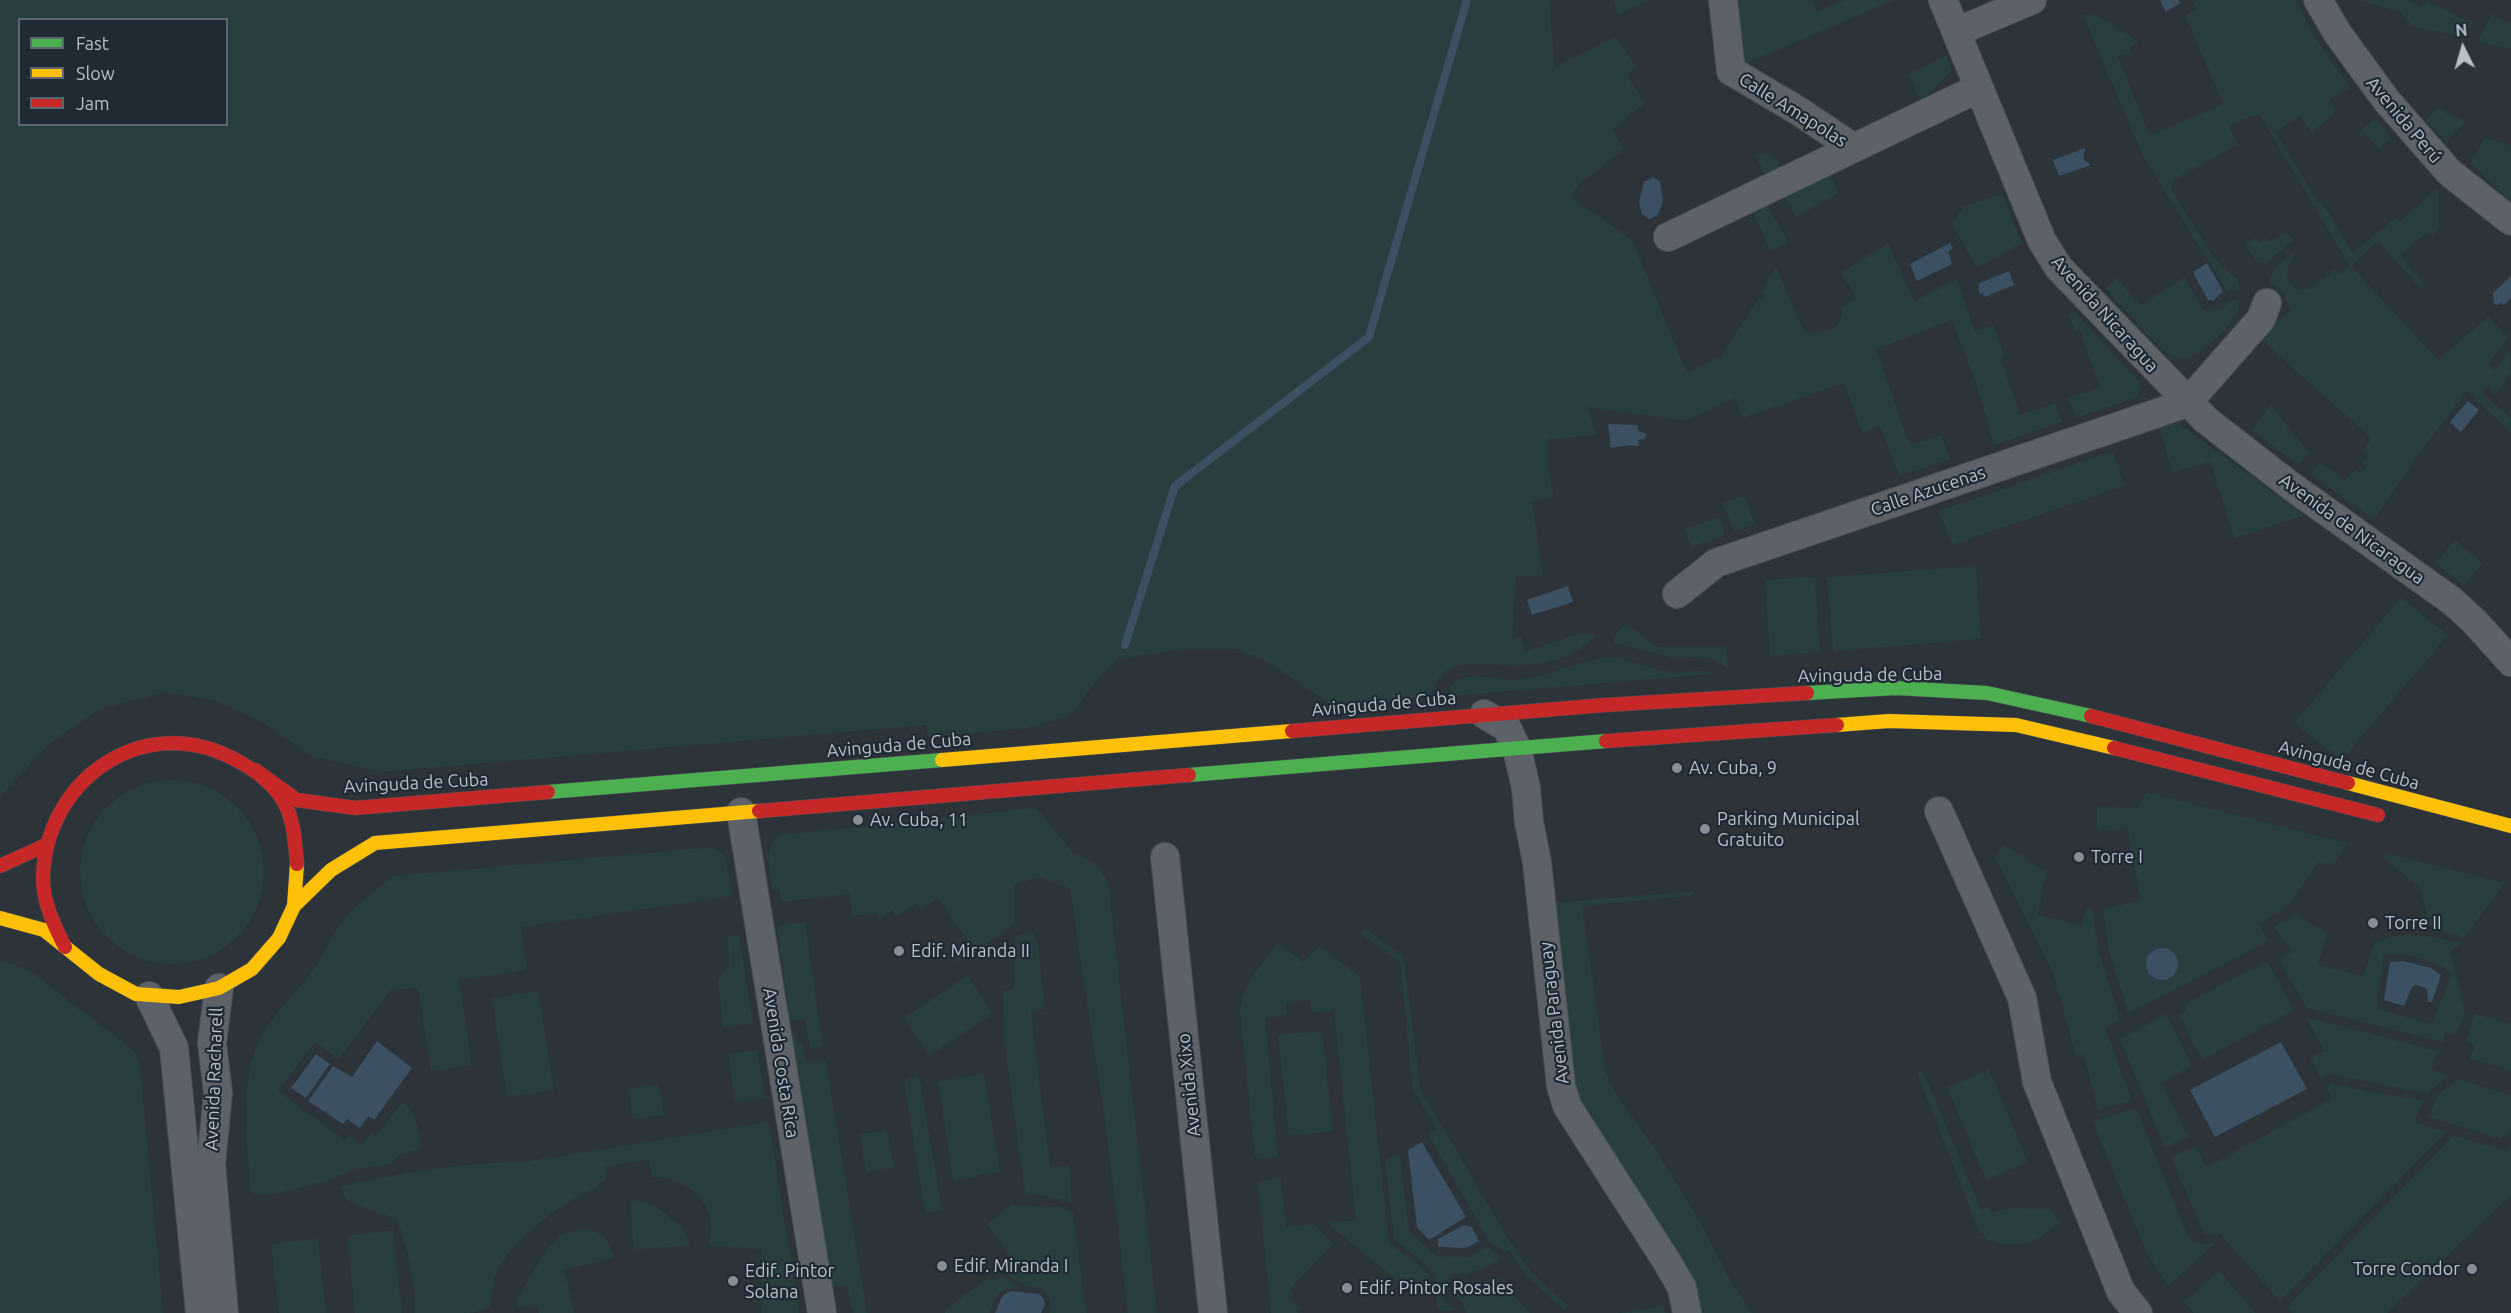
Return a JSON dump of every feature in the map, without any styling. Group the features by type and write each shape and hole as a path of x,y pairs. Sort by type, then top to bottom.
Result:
{"main road":[{"name":"Avinguda de Cuba","path":"255,770 297,800 355,808 1484,714 1896,688 1987,693 2044,704 2511,826"},
{"path":"0,918 44,930 99,974 136,994 179,997 219,988 252,969 279,938 294,906 324,874 350,855 375,843 1571,743 1889,721 2016,725 2052,732 2393,819"},
{"path":"65,947 50,915 43,880 46,845 63,804 92,771 130,750 174,742 217,749 255,770 282,798 294,829 297,869 294,906"},
{"path":"0,866 46,845"}],"street":[{"name":"Calle Amapolas","path":"1723,0 1731,71 1797,110 1854,148"},
{"name":"Avenida Nicaragua","path":"1943,0 2042,241 2059,268 2187,403"},
{"path":"1956,32 2032,0"},
{"name":"Avenida Perú","path":"2318,0 2338,34 2382,96 2449,172 2511,221"},
{"name":"Calle Amapolas","path":"1668,237 1979,88"},
{"path":"2187,403 2261,319 2266,303"},
{"name":"Calle Azucenas","path":"1677,594 1716,563 2187,403"},
{"name":"Avenida de Nicaragua","path":"2187,403 2291,486 2452,601 2475,621 2511,662"},
{"path":"1484,714 1507,728 1517,748"},
{"path":"1526,788 1536,765 1548,754 1571,743"},
{"name":"Avenida Paraguay","path":"1517,748 1526,788 1529,822 1537,862 1561,1086 1567,1106 1669,1265 1682,1288 1687,1313"},
{"path":"1939,811 2022,998 2037,1082 2121,1292 2138,1313"},
{"name":"Avenida Costa Rica","path":"741,812 822,1313"},
{"name":"Avenida Xixo","path":"1165,856 1213,1313"},
{"name":"Avenida Racharell","path":"219,988 212,1043 218,1093 211,1164 224,1313"},
{"name":"Avenida Racharell","path":"149,996 174,1048 200,1313"}],"green space":[{"path":"0,0 1549,0 1555,68 1615,36 1637,68 1627,75 1645,103 1612,130 1625,149 1582,182 1572,193 1575,200 1632,240 1687,373 1721,356 1759,298 1762,300 1765,296 1761,293 1776,267 1804,332 1826,332 1836,327 1842,306 1857,298 1841,273 1888,243 1914,301 1957,279 1975,331 1994,325 2005,357 2001,359 2020,415 2055,403 2062,422 1994,445 1976,383 1952,320 1876,349 1910,445 1942,435 1950,459 1899,476 1880,425 1862,433 1844,383 1743,418 1736,398 1685,421 1588,407 1597,435 1548,439 1548,467 1554,497 1532,502 1543,576 1516,576 1512,639 1521,636 1525,652 1577,634 1597,635 1575,652 1549,662 1458,666 1442,676 1431,697 1333,706 1268,662 1237,649 1183,649 1118,659 1102,674 1073,712 1065,717 1028,728 928,737 926,725 381,772 314,757 261,722 217,701 166,692 99,709 49,744 0,797"},
{"path":"1614,0 1649,0 1617,15"},
{"path":"1732,0 1812,0 1817,12 1844,0 1893,0 1743,65"},
{"path":"2191,0 2295,0 2320,45 2350,87 2329,100 2337,111 2312,133 2300,116 2275,132 2318,201 2321,200 2353,253 2395,218 2399,222 2438,187 2439,227 2433,237 2428,232 2400,255 2425,285 2421,289 2378,241 2351,266 2438,360 2488,317 2509,337 2487,365 2496,370 2509,351 2511,373 2495,396 2487,386 2481,392 2511,418 2511,433 2467,391 2418,455 2374,520 2311,474 2320,462 2345,480 2356,469 2361,473 2367,466 2362,463 2368,455 2362,451 2372,439 2259,338 2291,311 2283,291 2268,282 2273,270 2292,253 2295,253 2288,268 2288,278 2291,284 2302,290 2314,286 2335,269 2339,275 2350,266 2259,114 2229,125 2237,145 2174,180 2171,189 2214,258 2238,280 2240,290 2227,291 2143,156 2083,15 2096,15 2139,42 2130,47 2132,52 2118,57 2150,135 2223,104 2185,15 2197,9"},
{"path":"2359,0 2407,0 2422,7 2426,1 2473,23 2466,38 2412,26 2400,12"},
{"path":"2491,14 2511,24 2511,49 2478,42"},
{"path":"1946,55 1952,70 1921,101 1909,74"},
{"path":"2437,108 2465,122 2447,141 2426,120"},
{"path":"2375,118 2391,138 2379,149 2362,130"},
{"path":"2485,137 2511,146 2511,201 2470,164"},
{"path":"1769,154 1777,159 1782,172 1730,195 1728,191 1764,174 1756,155"},
{"path":"1828,172 1839,193 1796,217 1783,193"},
{"path":"2002,194 2022,243 1977,268 1952,224 1964,206"},
{"path":"1766,202 1788,242 1770,252 1752,208"},
{"path":"2286,233 2294,240 2266,263 2261,264 2256,261 2245,244 2255,238 2258,243 2266,238 2272,241"},
{"path":"2185,277 2202,308 2206,311 2220,309 2232,300 2238,300 2239,306 2233,320 2221,334 2205,348 2183,358 2161,349 2105,288 2117,278 2140,305"},
{"path":"2074,312 2139,381 2140,386 2139,393 2133,399 2075,418 2068,398 2100,387 2080,331 2075,332 2069,315"},
{"path":"2271,405 2309,453 2299,465 2251,430"},
{"path":"2177,422 2304,515 2234,539 2211,462 2172,472 2160,428"},
{"path":"2113,451 2124,486 1952,545 1939,511"},
{"path":"1744,495 1755,524 1734,532 1723,503"},
{"path":"1719,517 1725,535 1692,547 1684,529"},
{"path":"2455,540 2483,563 2464,585 2435,564"},
{"path":"1976,566 1981,639 1833,651 1827,577"},
{"path":"1815,577 1820,652 1770,656 1765,580"},
{"path":"2401,598 2448,635 2342,760 2294,723"},
{"path":"1626,623 1658,647 1727,647 1728,669 1713,659 1674,658 1614,643 1613,637"},
{"path":"1612,657 1666,671 1699,671 1712,674 1450,696 1449,688 1463,678 1528,679 1587,661"},
{"path":"172,780 190,781 207,787 223,795 237,807 249,821 257,837 263,854 263,890 257,907 249,923 237,937 223,949 207,957 190,963 172,964 154,963 137,957 121,949 107,937 95,923 87,907 81,890 80,872 81,854 87,837 95,821 107,807 121,795 137,787 154,781"},
{"path":"2146,792 2347,843 2335,864 2318,863 2288,906 2259,924 2269,941 2128,1013 2109,952 2103,909 2141,900 2127,828 2097,832 2097,807 2139,808"},
{"path":"1036,808 1074,854 1087,859 1099,868 1108,881 1157,1313 1128,1313 1106,1128 1070,889 1041,877 1014,884 1015,925 957,962 954,957 971,945 938,898 921,910 916,904 897,917 892,910 879,920 878,913 852,916 850,894 781,902 779,889 772,889 769,852 775,840 781,835"},
{"path":"2004,844 2046,872 2038,915 2082,925 2088,907 2092,908 2099,952 2120,1020 2105,1028 2132,1101 2098,1110 2084,1055 2076,1057 2054,975 1995,857"},
{"path":"714,847 725,856 733,896 521,927 527,970 459,980 472,1065 431,1071 418,987 390,991 339,1059 315,1042 278,1091 345,1140 349,1135 362,1144 371,1133 376,1136 402,1102 414,1116 421,1145 418,1150 399,1155 390,1164 352,1170 326,1181 275,1194 261,1195 251,1192 246,1112 247,1090 254,1051 268,1025 318,963 339,926 353,909 377,889 395,876"},
{"path":"2385,853 2505,883 2464,937 2429,927 2421,889 2383,857"},
{"path":"1694,891 1691,896 1582,906 1606,1075 1622,1103 1656,1150 1702,1225 1731,1282 1752,1313 1697,1313 1590,1121 1577,1090 1571,1061 1552,903"},
{"path":"2295,914 2327,933 2318,965 2363,976 2374,943 2385,939 2417,935 2461,943 2450,952 2465,1011 2456,1036 2445,1033 2443,1042 2307,1008 2279,960 2292,952 2274,927","holes":["2401,954 2434,963 2451,975 2432,1024 2379,1009 2377,1003 2384,955"]},
{"path":"805,922 823,1047 810,1049 805,1019 790,1021 777,926"},
{"path":"1365,928 1404,957 1420,1088 1506,1235 1531,1272 1568,1306 1565,1310 1527,1277 1509,1250 1505,1252 1489,1241 1428,1134 1437,1129 1413,1090 1400,962 1360,933"},
{"path":"1033,933 1038,943 1045,1009 1031,1011 1050,1168 1069,1165 1072,1204 1049,1196 1025,1194 1004,1039 1003,991 1014,989 1015,936"},
{"path":"739,935 753,1023 723,1027 718,979 729,965 728,937"},
{"path":"1278,944 1303,962 1319,947 1360,976 1389,1242 1429,1274 1431,1287 1405,1287 1327,1223 1356,1220 1334,1010 1312,1013 1310,1000 1286,1002 1287,1015 1265,1018 1278,1157 1258,1159 1255,1157 1240,1013 1241,1003 1248,984"},
{"path":"2267,961 2294,1010 2202,1060 2179,1016 2187,1011 2185,1004"},
{"path":"0,962 12,964 41,978 136,1053 140,1065 163,1313 0,1313"},
{"path":"967,976 993,1013 929,1056 904,1018"},
{"path":"538,991 554,1090 507,1097 492,999"},
{"path":"2474,1013 2511,1024 2511,1070 2470,1059 2475,1044 2466,1042"},
{"path":"2166,1014 2192,1066 2161,1083 2189,1136 2165,1148 2120,1039"},
{"path":"2306,1017 2438,1051 2431,1070 2449,1075 2427,1094 2330,1074 2321,1078 2310,1058 2324,1051"},
{"path":"1322,1031 1333,1131 1289,1136 1278,1035"},
{"path":"796,1032 797,1043 803,1042 806,1063 826,1061 867,1313 853,1313 847,1285 830,1287 791,1033"},
{"path":"757,1050 765,1098 735,1103 728,1054"},
{"path":"1989,1070 2028,1162 1986,1180 1947,1087"},
{"path":"1923,1071 1981,1210 1989,1207 1992,1212 2013,1208 2050,1209 2061,1221 2043,1235 2027,1243 1999,1243 1987,1240 1983,1233 1980,1234 1917,1073"},
{"path":"984,1074 1000,1172 953,1180 938,1081"},
{"path":"919,1075 942,1210 925,1213 904,1081"},
{"path":"2458,1079 2511,1095 2511,1131 2500,1139 2429,1117 2436,1096"},
{"path":"659,1084 664,1115 633,1119 628,1089"},
{"path":"2332,1084 2423,1101 2415,1122 2446,1132 2280,1301 2220,1234 2205,1235 2171,1158 2195,1146 2207,1167 2332,1099 2326,1087"},
{"path":"2136,1108 2187,1235 2203,1244 2215,1243 2168,1286 2146,1252 2093,1121"},
{"path":"769,1122 799,1313 761,1313 762,1249 709,1246 710,1219 706,1207 690,1188 666,1178 652,1177 649,1159 605,1167 606,1180 599,1183 599,1187 572,1200 541,1222 514,1247 504,1260 495,1276 490,1309 470,1313 414,1313 414,1289 410,1265 397,1219 345,1199 341,1186 432,1169 524,1162"},
{"path":"887,1130 894,1168 866,1172 860,1134"},
{"path":"2454,1135 2505,1151 2511,1147 2511,1195 2387,1313 2292,1313 2287,1307"},
{"path":"1399,1152 1409,1232 1436,1256 1468,1257 1487,1247 1501,1257 1472,1272 1451,1275 1444,1285 1443,1294 1447,1303 1456,1310 1437,1311 1435,1273 1394,1239 1385,1160"},
{"path":"1281,1178 1286,1227 1314,1224 1333,1244 1290,1289 1294,1294 1289,1298 1300,1308 1298,1313 1271,1313 1258,1186 1261,1181"},
{"path":"637,1199 658,1208 683,1228 690,1245 633,1250 631,1205"},
{"path":"1011,1205 1060,1207 1073,1213 1086,1313 1049,1313 1050,1302 1039,1287 1027,1287 1006,1274 1008,1272 1006,1266 1013,1261 987,1224"},
{"path":"393,1230 402,1313 355,1313 347,1236"},
{"path":"579,1230 594,1231 604,1235 614,1258 564,1270 574,1313 539,1313 538,1305 517,1307 517,1299 546,1250 560,1235"},
{"path":"318,1239 326,1313 279,1313 271,1244"},
{"path":"2219,1271 2256,1313 2194,1313 2184,1302"},
{"path":"991,1276 994,1281 1001,1276 1021,1288 1007,1289 999,1293 989,1313 945,1313 944,1310"},
{"path":"1496,1276 1530,1313 1467,1313 1463,1303 1452,1295 1454,1285 1483,1283"},
{"path":"1664,1306 1665,1313 1620,1313"}],"water":[{"path":"2160,0 2178,0 2180,3 2166,12"},
{"path":"2085,148 2083,159 2091,165 2059,176 2053,160"},
{"path":"1653,177 1660,182 1663,201 1658,215 1649,219 1642,214 1639,202 1644,182"},
{"path":"1950,243 1953,248 1948,252 1952,264 1917,281 1910,264"},
{"path":"2207,263 2223,291 2213,301 2208,300 2193,272"},
{"path":"2009,271 2014,285 1984,297 1979,293 1979,283"},
{"path":"2511,276 2511,298 2504,305 2494,304 2493,293"},
{"path":"2468,401 2479,410 2461,432 2450,422"},
{"path":"1608,424 1637,425 1638,431 1647,434 1644,439 1638,440 1639,446 1611,448"},
{"path":"1568,586 1573,602 1532,615 1527,600"},
{"path":"2162,948 2174,952 2178,964 2174,976 2162,980 2150,976 2146,964 2150,952"},
{"path":"2403,961 2431,968 2441,975 2432,1002 2428,1002 2427,989 2416,985 2412,987 2404,1006 2384,1000 2390,962"},
{"path":"377,1041 412,1068 374,1120 368,1116 360,1128 347,1119 343,1124 308,1101 333,1066 352,1077"},
{"path":"2281,1042 2307,1089 2215,1137 2190,1090"},
{"path":"316,1054 330,1064 306,1098 291,1088"},
{"path":"1422,1142 1466,1217 1429,1240 1417,1227 1408,1150"},
{"path":"1464,1225 1472,1227 1479,1241 1466,1248 1438,1247 1438,1239"},
{"path":"1012,1291 1039,1294 1045,1304 1041,1313 995,1313 1002,1297"}],"waterway":[{"path":"1125,645 1175,486 1369,337 1467,0"}],"traffic: fast":[{"path":"1807,693 1896,688 1987,693 2091,716"},
{"path":"1189,775 1606,741"},
{"path":"548,792 942,760"}],"traffic: slow":[{"path":"1837,725 1889,721 2016,725 2114,748"},
{"path":"942,760 1292,731"},
{"path":"2348,783 2511,826"},
{"path":"294,906 331,870 375,843 759,811"},
{"path":"0,918 44,930 99,974 136,994 179,997 219,988 252,969 279,938 294,906 297,864"}],"traffic: jam":[{"path":"1292,731 1605,705 1807,693"},
{"path":"2091,716 2348,783"},
{"path":"1606,741 1837,725"},
{"path":"65,947 53,922 43,887 48,842 61,810 81,784 106,763 136,749 168,743 202,747 236,760 255,771 272,786 289,812 297,864"},
{"path":"2114,748 2378,815"},
{"path":"255,770 297,800 355,808 548,792"},
{"path":"759,811 1189,775"},
{"path":"0,866 46,845"}],"place":[{"name":"Av. Cuba, 9","path":"1677,768"},
{"name":"Av. Cuba, 11","path":"858,820"},
{"name":"Parking Municipal Gratuito","path":"1705,829"},
{"name":"Torre I","path":"2079,857"},
{"name":"Torre II","path":"2373,923"},
{"name":"Edif. Miranda II","path":"899,951"},
{"name":"Edif. Miranda I","path":"942,1266"},
{"name":"Torre Condor","path":"2472,1269"},
{"name":"Edif. Pintor Solana","path":"733,1281"},
{"name":"Edif. Pintor Rosales","path":"1347,1288"}]}
